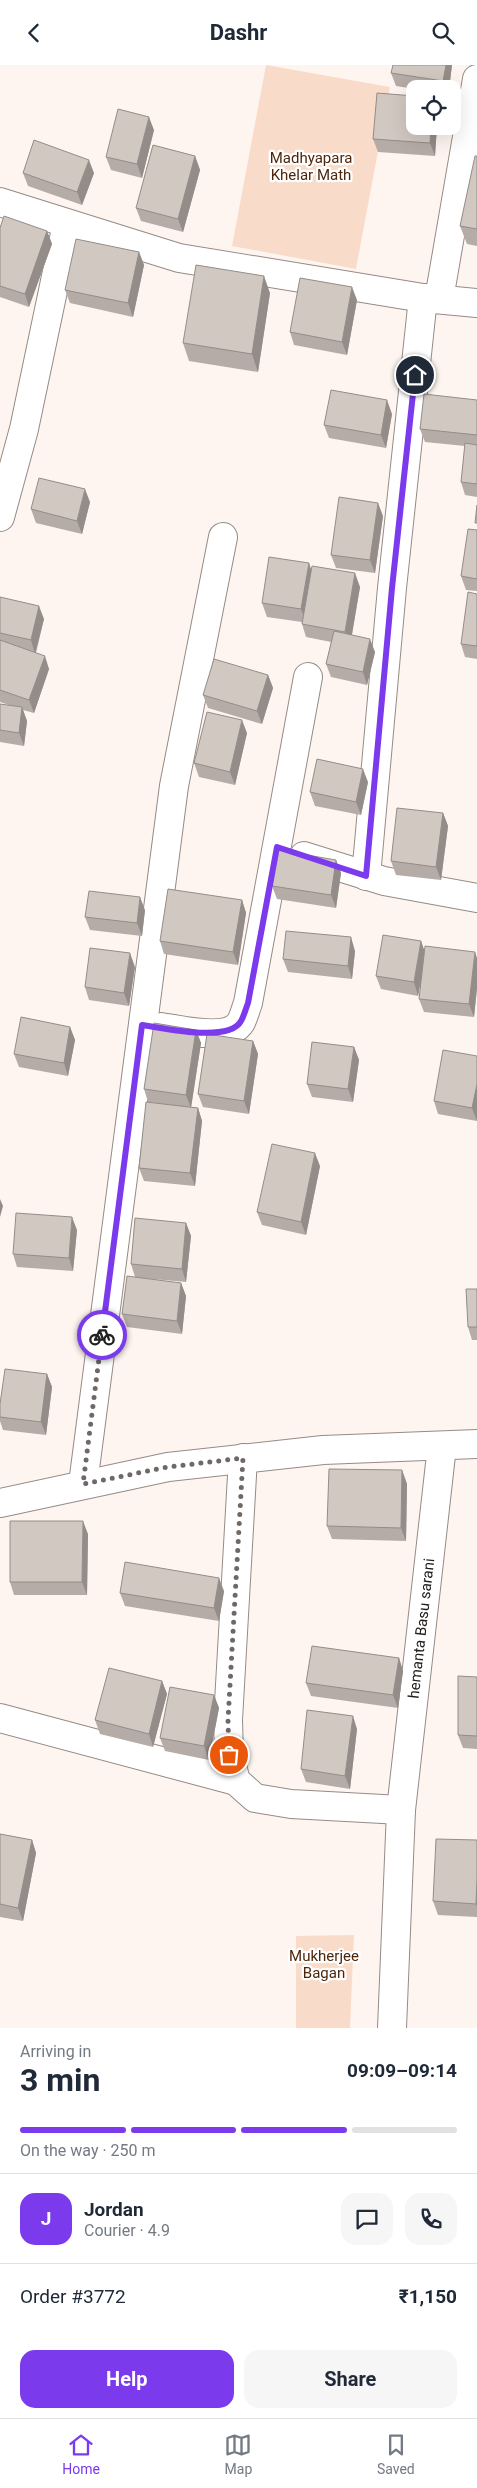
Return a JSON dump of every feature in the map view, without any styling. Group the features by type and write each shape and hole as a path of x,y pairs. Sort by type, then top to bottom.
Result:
{"street":[{"path":"366,876 392,588 431,299 477,79"},
{"path":"0,202 179,258 431,299 477,303"},
{"path":"0,517 24,429 67,224"},
{"path":"83,1484 174,786 223,537"},
{"path":"142,1025 208,1033 229,1031 241,1023 248,1003 308,677"},
{"path":"277,847 366,876 417,889 477,898"},
{"path":"0,1503 168,1467 323,1449 442,1446 477,1443"},
{"name":"hemanta Basu sarani","path":"392,2028 401,1810 442,1446"},
{"path":"236,1781 229,1755 228,1720 243,1458"},
{"path":"0,1718 236,1781 255,1798 282,1803 401,1810"}],"green space":[{"name":"Madhyapara Khelar Math","path":"266,65 390,87 356,269 232,246"},
{"name":"Mukherjee Bagan","path":"354,1935 350,2028 296,2028 296,1936"}],"building":[{"path":"393,65 446,65 443,80 391,73"},
{"path":"377,93 406,95 406,135 430,135 430,143 373,139"},
{"path":"118,109 149,117 137,164 106,157"},
{"path":"34,140 89,160 77,192 23,173"},
{"path":"153,145 195,156 178,219 136,208"},
{"path":"475,156 477,156 477,229 460,226"},
{"path":"4,216 47,231 25,294 0,286 0,228"},
{"path":"76,239 139,252 128,303 65,290"},
{"path":"196,265 264,276 252,354 183,343"},
{"path":"300,278 352,287 342,342 290,332"},
{"path":"331,390 387,400 381,435 324,425"},
{"path":"424,394 477,400 477,435 420,429"},
{"path":"465,443 477,445 477,484 461,482"},
{"path":"39,478 85,489 77,521 31,509"},
{"path":"339,497 378,503 370,560 331,555"},
{"path":"477,505 477,523 475,523"},
{"path":"468,529 477,530 477,579 461,576"},
{"path":"269,557 309,563 301,609 262,603"},
{"path":"312,566 355,573 345,632 302,624"},
{"path":"468,592 477,594 477,646 461,644"},
{"path":"0,597 39,606 31,640 0,633"},
{"path":"334,631 370,639 363,672 326,664"},
{"path":"0,640 45,656 29,700 0,690"},
{"path":"214,659 268,675 257,711 203,695"},
{"path":"0,704 22,707 19,733 0,730"},
{"path":"207,712 242,720 230,772 194,763"},
{"path":"317,759 363,769 356,802 310,792"},
{"path":"397,808 443,813 436,867 391,861"},
{"path":"278,850 336,860 331,895 272,886"},
{"path":"168,889 242,900 233,952 160,941"},
{"path":"89,891 140,897 137,923 85,917"},
{"path":"286,931 351,937 348,966 283,959"},
{"path":"383,935 421,941 414,982 376,976"},
{"path":"425,946 475,952 469,1004 419,999"},
{"path":"90,948 130,953 124,993 85,987"},
{"path":"21,1017 70,1027 64,1063 14,1054"},
{"path":"154,1023 196,1030 186,1095 144,1089"},
{"path":"207,1034 253,1041 244,1101 198,1094"},
{"path":"312,1042 354,1047 348,1089 307,1084"},
{"path":"443,1050 477,1056 477,1084 472,1108 434,1101"},
{"path":"146,1102 198,1108 190,1173 139,1168"},
{"path":"272,1144 315,1153 301,1222 257,1212"},
{"path":"16,1213 72,1217 69,1258 13,1254"},
{"path":"135,1218 186,1223 182,1269 131,1264"},
{"path":"127,1276 181,1283 177,1321 122,1314"},
{"path":"466,1289 477,1289 477,1327 468,1327"},
{"path":"5,1369 47,1374 41,1422 0,1417"},
{"path":"329,1469 402,1470 401,1528 327,1526"},
{"path":"10,1521 83,1521 82,1582 10,1582"},
{"path":"125,1562 219,1578 214,1608 120,1593"},
{"path":"312,1646 399,1658 393,1695 306,1683"},
{"path":"109,1668 162,1681 149,1734 95,1720"},
{"path":"458,1676 477,1677 477,1736 458,1735"},
{"path":"170,1687 214,1695 204,1746 160,1738"},
{"path":"307,1710 353,1716 345,1776 301,1769"},
{"path":"0,1834 32,1840 18,1908 0,1904"},
{"path":"436,1839 477,1840 476,1904 433,1901"}],"way so far":[{"path":"102,1335 83,1484 168,1467 243,1458 228,1720 229,1755"}],"route":[{"path":"102,1335 142,1025 208,1033 229,1031 241,1023 248,1003 277,847 366,876 392,588 415,375"}]}
